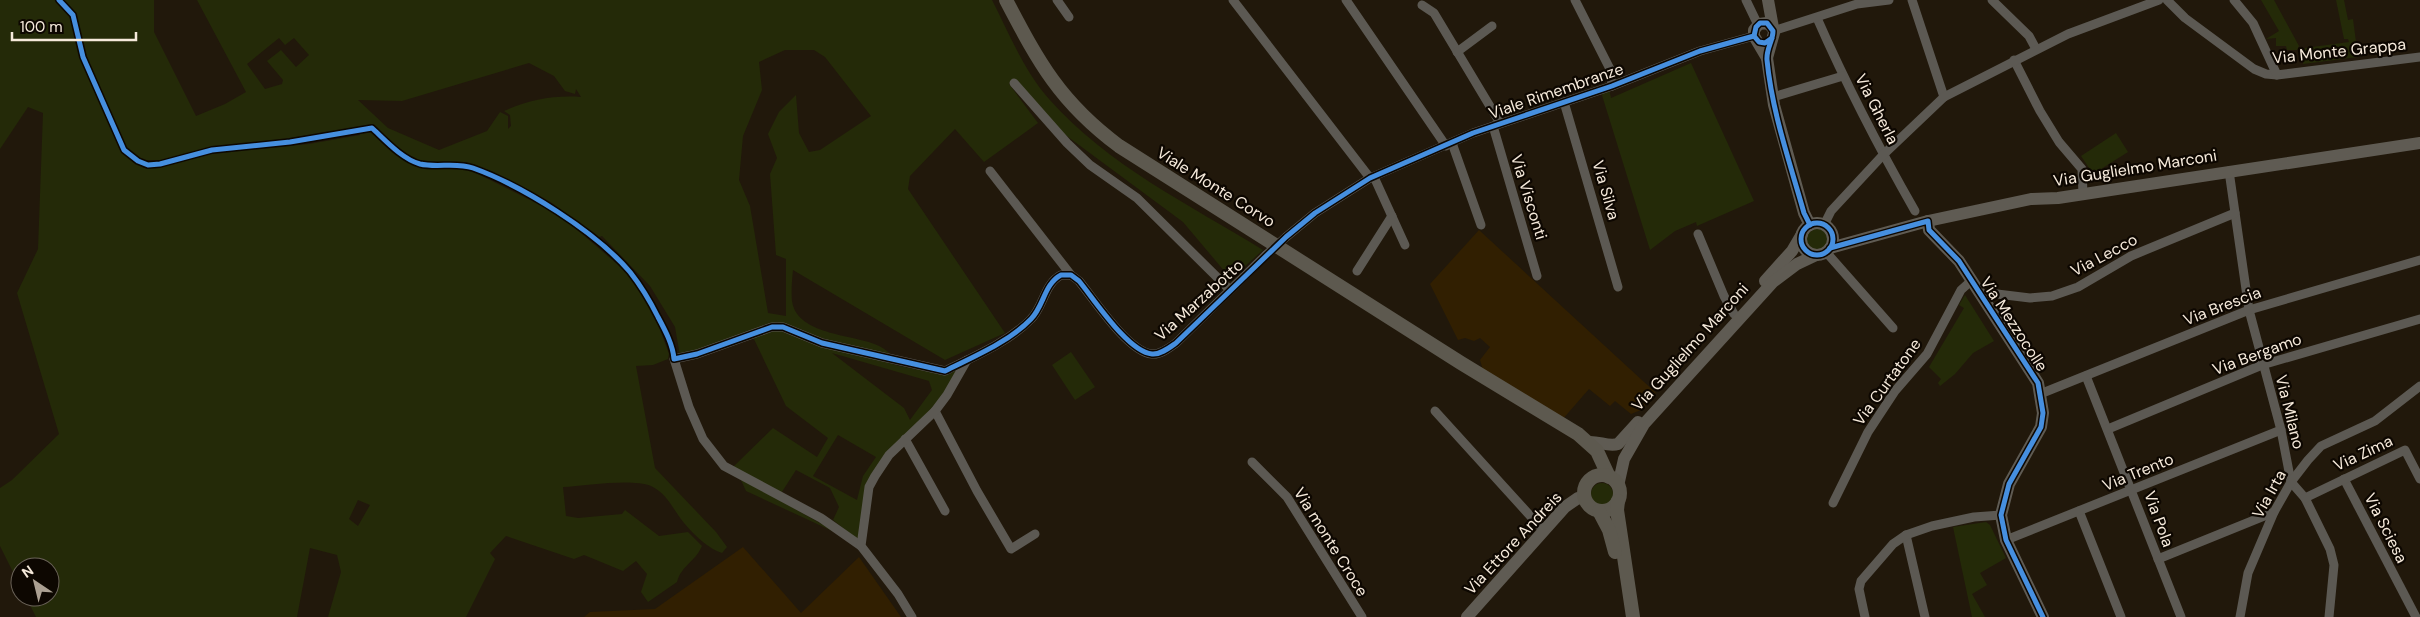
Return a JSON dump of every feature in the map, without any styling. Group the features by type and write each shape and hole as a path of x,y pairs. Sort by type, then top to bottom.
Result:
{"main road":[{"name":"Viale Monte Corvo","path":"1006,0 1044,70 1069,102 1099,132 1565,428"},
{"path":"1767,0 1764,31 1766,58 1773,97 1804,213 1806,230 1804,248 1824,252 1833,238 1827,227"},
{"name":"Via Guglielmo Marconi","path":"1614,481 1644,424 1773,282 1797,264 1824,252 1857,239 1928,221 2031,199 2058,198 2420,143"},
{"name":"Via Mezzocolle","path":"1928,221 1929,230 1960,261 2035,378 2040,394 2043,413 2041,427 2009,484 2001,516 2006,540 2043,617"},
{"name":"Via Guglielmo Marconi","path":"1588,442 1609,445 1618,444 1792,251 1806,230 1827,227 1840,238 1857,239"},
{"name":"Via Guglielmo Marconi","path":"1633,617 1614,481 1634,425"},
{"path":"1565,428 1588,442 1597,451 1614,481"},
{"path":"1565,428 1593,457 1596,469 1593,478 1585,488 1585,499 1592,508 1599,511 1612,508 1618,501"},
{"path":"1593,478 1598,476 1614,481"},
{"name":"Via Ettore Andreis","path":"1467,617 1570,503 1578,498 1585,499"},
{"path":"1599,511 1614,543 1626,617"}],"street":[{"path":"1058,0 1069,17"},
{"path":"1233,0 1372,178 1405,245"},
{"path":"1346,0 1449,145 1481,225"},
{"path":"1575,0 1610,69 1612,86"},
{"path":"1746,0 1764,31"},
{"name":"Viale Rimembranze","path":"1372,178 1496,124 1612,86 1700,51 1764,31 1817,18 1857,4 1889,0"},
{"path":"1912,0 1944,97"},
{"path":"1992,0 2029,36 2036,49"},
{"path":"1827,227 1831,211 1883,155 1944,97 2068,34 2149,2 2159,0"},
{"name":"Via Monte Grappa","path":"2167,0 2185,18 2254,69 2266,74 2420,57"},
{"path":"2234,0 2253,23 2277,74"},
{"name":"Via Visconti","path":"1422,4 1434,13 1496,124 1538,276"},
{"name":"Via Gherla","path":"1817,18 1843,76 1883,155 1915,211"},
{"path":"1457,52 1492,26"},
{"path":"2014,60 2040,111 2059,142 2082,169 2083,194"},
{"path":"1773,97 1843,76"},
{"path":"1014,83 1067,144 1090,164 1137,198 1230,290"},
{"name":"Via Silva","path":"1564,102 1618,287"},
{"path":"990,170 1071,275"},
{"name":"Via Milano","path":"2230,171 2249,310 2262,365 2281,430 2291,482"},
{"name":"Via Marzabotto","path":"1071,275 1079,281 1129,342 1142,351 1153,354 1164,351 1176,343 1286,237 1315,213 1372,178"},
{"name":"Via Lecco","path":"1983,297 1989,293 2030,298 2052,296 2078,287 2131,256 2235,212"},
{"path":"1357,271 1392,216"},
{"path":"1698,234 1724,296 1734,314"},
{"path":"1824,252 1893,328"},
{"name":"Via Brescia","path":"2040,394 2249,310 2420,260"},
{"path":"912,617 898,594 861,546 821,518 724,466 703,439 688,407 674,359 697,354 772,327 783,327 822,343 944,371 968,360 1010,336 1030,321 1037,313 1053,279 1061,275 1071,275"},
{"name":"Via Curtatone","path":"1833,504 1868,432 1895,391 1927,354 1961,290 1972,281"},
{"name":"Via Bergamo","path":"2108,430 2262,365 2420,319"},
{"path":"861,546 870,487 889,455 934,411 947,395 968,360"},
{"name":"Via Pola","path":"2086,376 2133,491 2181,617"},
{"name":"Via Irta","path":"2240,617 2248,573 2274,512 2291,482 2321,446 2375,421 2420,386"},
{"path":"934,411 1011,549 1035,534"},
{"path":"1436,411 1544,531"},
{"name":"Via Trento","path":"2006,540 2133,491 2281,430"},
{"path":"905,439 945,511"},
{"name":"Via Zima","path":"2305,498 2405,450 2420,479"},
{"name":"Via monte Croce","path":"1252,462 1287,497 1362,617"},
{"name":"Via Sciesa","path":"2344,479 2416,617"},
{"path":"2291,482 2305,498 2330,549 2334,565 2329,617"},
{"path":"2079,511 2121,617"},
{"path":"2158,559 2274,512"},
{"path":"1865,617 1859,589 1861,581 1893,544 1906,535 1974,517 2001,516"},
{"path":"1906,535 1925,617"}],"shaded area":[{"path":"1479,230 1656,393 1641,410 1631,414 1615,401 1610,406 1589,389 1562,420 1483,370 1480,360 1490,347 1480,338 1474,341 1465,338 1458,340 1430,284"},
{"path":"743,547 801,613 859,557 901,617 584,617 590,612 655,609"}],"green space":[{"path":"0,0 154,0 154,32 196,116 225,104 246,92 197,0 992,0 1032,76 1049,99 1072,123 1123,164 1150,182 1263,250 1231,279 1183,222 1056,128 1017,80 1009,84 1038,123 984,162 955,129 910,176 908,189 1005,333 945,360 793,270 792,301 796,313 805,322 830,333 871,343 890,354 815,339 777,322 680,356 675,327 650,286 602,236 596,238 552,203 529,190 466,162 437,162 436,167 468,169 560,215 631,276 654,313 669,354 668,359 653,365 636,366 655,468 716,532 727,547 722,553 707,545 697,536 684,523 662,493 651,486 632,483 608,483 563,487 566,516 578,518 622,514 625,510 659,536 688,532 702,546 682,572 677,582 648,602 641,592 647,574 636,561 623,571 584,555 574,559 506,536 490,553 495,559 466,617 328,617 341,572 337,555 310,548 297,617 36,617 31,607 60,607 60,557 10,557 10,566 0,546 0,488 12,480 59,434 17,293 38,249 43,113 28,107 0,149","holes":["279,38 285,45 294,38 309,55 296,67 281,50 267,61 283,80 282,84 265,89 247,64","785,50 814,50 825,57 871,116 820,150 809,152 799,133 796,95 779,112 768,134 777,158 770,174 776,255 786,259 786,316 768,313 750,206 739,180 743,136 762,90 759,62","529,63 554,76 565,91 575,94 576,89 581,97 541,99 504,111 510,115 511,126 508,129 508,116 500,112 487,131 439,150 388,128 358,100 402,101","355,128 360,135 309,144 206,153 153,168 144,168 132,160 164,160 210,147 285,139","358,500 370,505 358,526 349,519"]},
{"path":"2261,0 2274,0 2299,46 2297,50 2287,50 2286,46 2276,46 2276,38 2266,39 2279,31"},
{"path":"2336,0 2344,0 2348,20 2353,19 2358,57 2303,64 2305,48 2349,42 2348,39 2344,39"},
{"path":"1691,63 1754,201 1697,226 1696,222 1675,231 1650,250 1601,92 1609,89 1611,98"},
{"path":"2116,133 2128,152 2093,174 2081,156"},
{"path":"1816,228 1823,229 1829,238 1828,245 1819,251 1809,248 1806,241 1807,234"},
{"path":"1965,295 1994,341 1973,353 1955,374 1940,386 1938,383 1941,379 1929,367 1964,308 1959,305"},
{"path":"773,328 899,366 947,375 961,368 940,399 891,451 868,482 858,540 833,520 839,507 830,488 796,470 780,495 733,467 773,428 817,457 828,438 786,406 752,335","holes":["832,353 929,381 932,390 910,420 904,408","838,435 876,457 863,476 857,500 813,476"]},
{"path":"1071,352 1095,387 1075,400 1052,365"},
{"path":"740,478 843,536 746,491"},
{"path":"1602,483 1610,486 1613,494 1610,502 1602,505 1594,502 1591,494 1594,486"},
{"path":"1986,522 1990,525 2006,558 1980,573 1987,585 1972,594 1985,617 1972,617 1953,527"}],"cycle path":[{"path":"59,0 73,15 83,57 124,150 138,161 148,165 160,164 212,150 290,142 372,128 394,149 413,162 426,165 460,165 473,168 536,198 579,226 616,257 634,277 649,299 666,332 674,359 697,354 772,327 783,327 822,343 945,371 990,348 1022,327 1039,308 1047,289 1061,275 1071,275 1079,281 1122,335 1133,344 1143,351 1152,354 1161,352 1176,343 1286,237 1315,213 1370,178 1473,133 1612,86 1700,51 1754,36"},
{"path":"1772,38 1765,43 1759,42 1754,36 1756,27 1760,23 1767,23 1773,31 1773,35 1767,56 1769,79 1782,137 1804,213 1810,225"},
{"path":"1830,248 1928,221 1929,230 1959,261 2038,383 2043,413 2041,427 2009,484 2001,515 2006,540 2043,617"},
{"path":"1817,223 1828,228 1833,239 1828,250 1817,255 1806,250 1801,239 1806,228 1817,223"}]}
